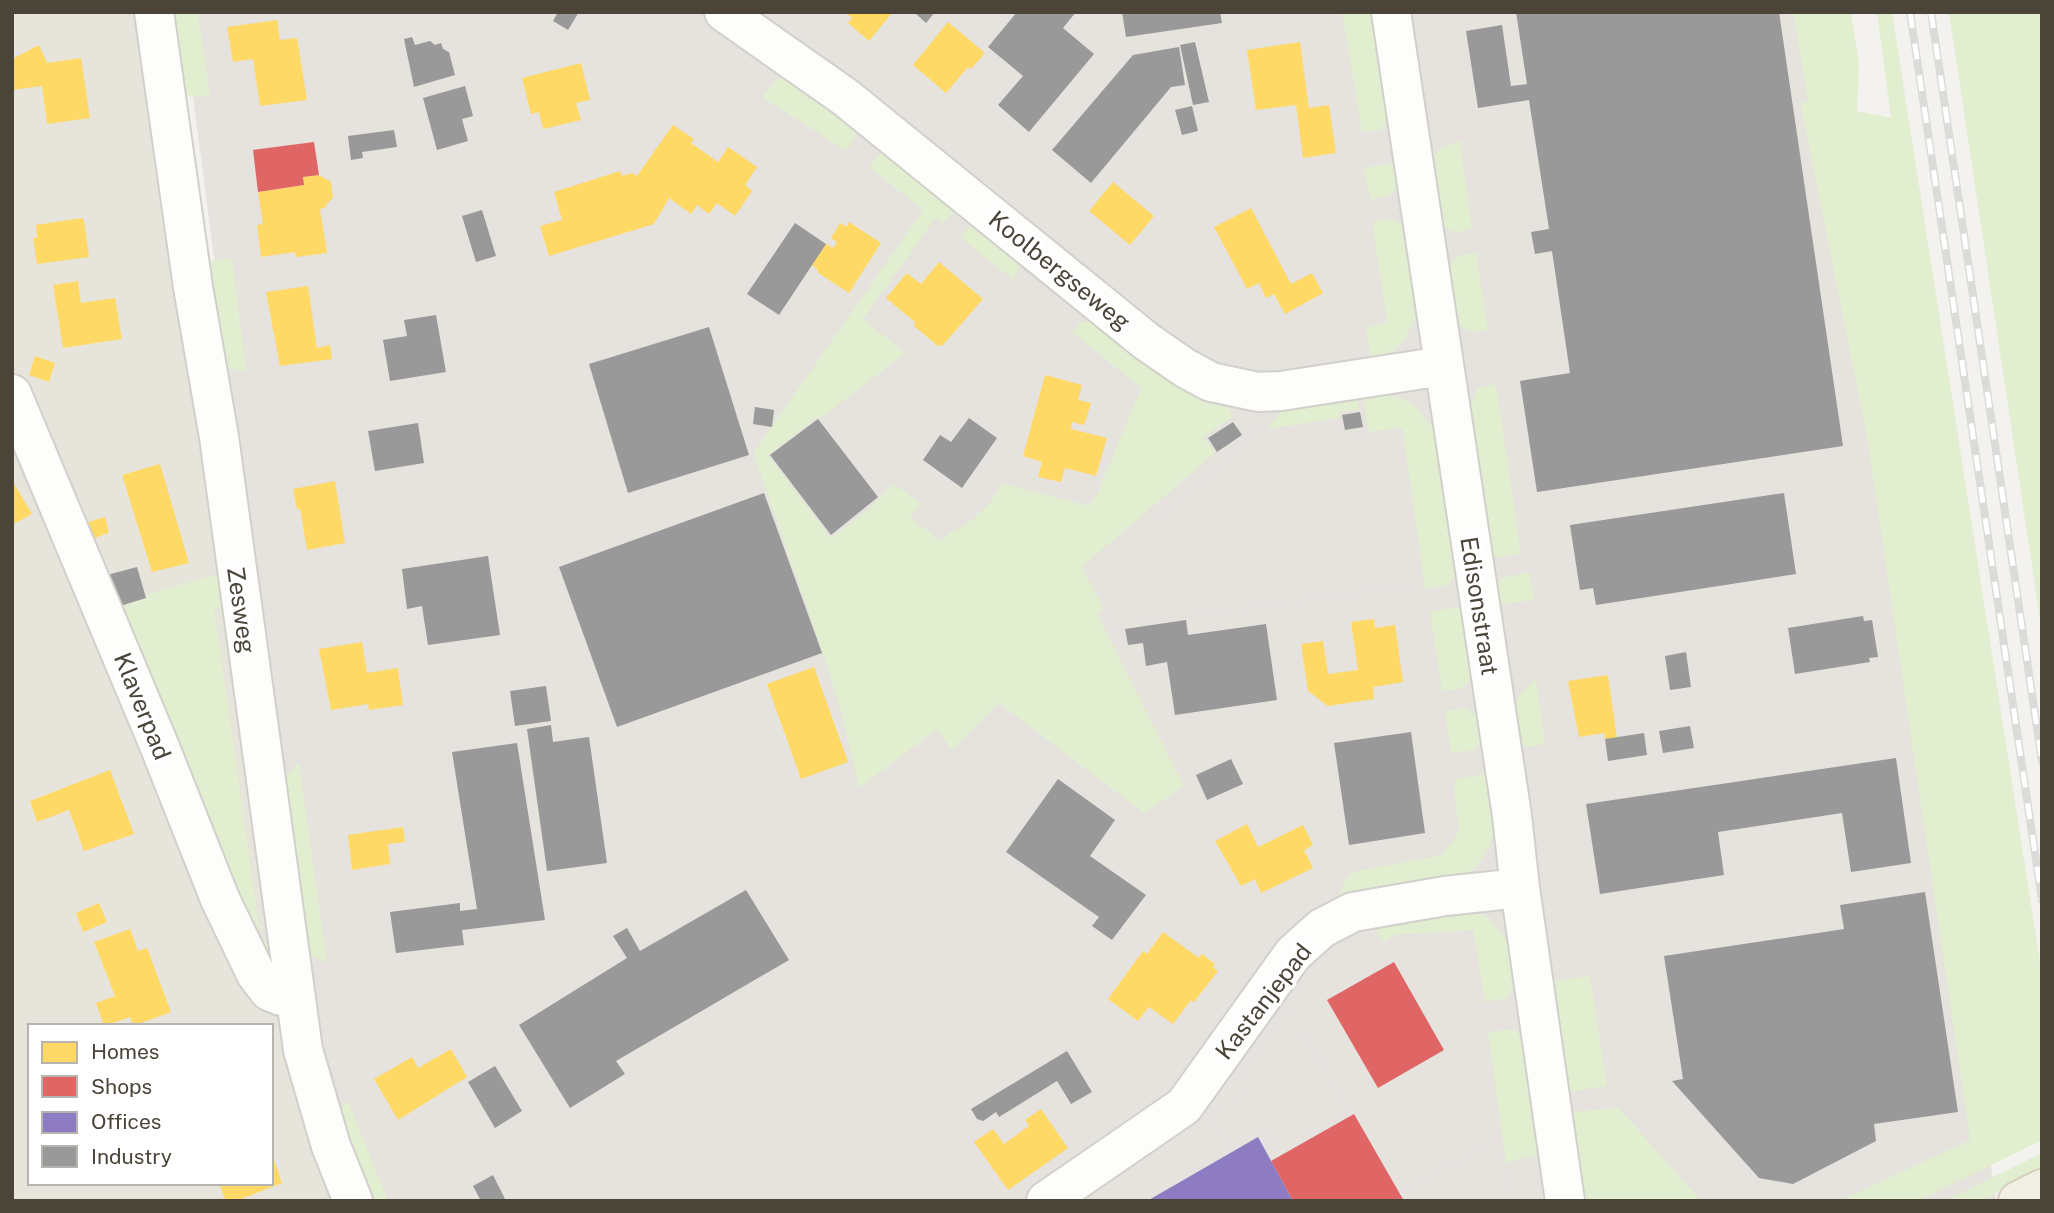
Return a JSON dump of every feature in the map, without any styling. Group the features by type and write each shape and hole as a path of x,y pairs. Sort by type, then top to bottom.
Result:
{"main road":[{"path":"2018,1201 2042,1189"}],"street":[{"name":"Zesweg","path":"154,12 193,287 219,437 303,1050 331,1146 354,1201"},
{"name":"Koolbergseweg","path":"724,12 845,97 1146,341 1185,369 1211,382 1248,390 1281,391 1443,366"},
{"name":"Edisonstraat","path":"1391,12 1512,816 1565,1201"},
{"name":"Klaverpad","path":"12,394 159,745 225,911 256,974 269,991 281,996 294,995"},
{"name":"Kastanjepad","path":"1046,1201 1184,1106 1293,954 1322,928 1353,912 1520,887"}],"shaded area":[{"path":"12,12 137,12 298,1054 367,1201 12,1201"},
{"path":"182,12 1823,12 1996,1201 380,1201 317,1049"},
{"path":"1340,418 1342,435 1402,428 1424,583 1114,627 1082,567 1148,511 1155,520 1237,451 1244,433"},
{"path":"1289,1007 1349,1113 1280,1154 1265,1129 1231,1149 1211,1113 1245,1089 1240,1079"},
{"path":"1502,1136 1509,1201 1406,1201 1402,1192"}],"green space":[{"path":"172,12 198,12 210,95 191,97 183,93"},
{"path":"1342,12 1372,12 1391,118 1381,130 1362,132"},
{"path":"1793,12 1851,12 1859,65 1857,111 1891,118 1877,12 1892,12 2042,975 2042,1140 1918,1201 1839,1201 1970,1140 1867,437 1800,101 1808,102"},
{"path":"1949,12 2042,12 2042,636 2034,579"},
{"path":"787,77 855,128 856,137 846,151 762,97 777,79"},
{"path":"1460,141 1472,228 1457,233 1447,229 1442,223 1434,155 1441,148"},
{"path":"886,152 957,207 943,224 935,219 863,319 905,353 824,416 816,418 768,455 831,538 865,512 893,484 921,503 910,518 941,541 984,509 1002,483 1089,506 1097,494 1141,388 1072,332 1081,322 1093,320 1124,347 1172,382 1208,400 1228,406 1233,417 1203,437 1215,453 1082,567 1104,608 1097,613 1184,786 1144,813 999,703 952,750 937,729 859,788 840,708 824,656 753,453 923,210 869,167 879,154"},
{"path":"1396,162 1399,185 1390,195 1370,200 1364,168"},
{"path":"1392,219 1408,228 1421,305 1406,338 1394,351 1371,359 1366,328 1387,322 1372,222"},
{"path":"972,221 1021,261 1013,280 961,238"},
{"path":"1476,253 1488,330 1474,332 1461,327 1454,317 1449,268 1457,256"},
{"path":"232,258 246,370 238,371 225,366 210,261"},
{"path":"1496,384 1521,553 1499,558 1489,551 1467,412 1478,388"},
{"path":"1386,394 1403,399 1416,407 1437,432 1459,570 1448,585 1425,589 1402,428 1369,432 1363,396"},
{"path":"1357,396 1359,409 1340,412 1340,418 1267,429 1285,407"},
{"path":"1530,572 1534,600 1505,604 1497,598 1498,583 1502,578"},
{"path":"210,576 220,578 280,962 271,972 114,608 147,598 147,595","holes":["214,608 220,608 257,842 269,940 262,948"]},
{"path":"1455,607 1464,611 1473,676 1462,689 1442,691 1430,612"},
{"path":"1536,678 1545,744 1527,747 1519,744 1513,707 1522,692"},
{"path":"1466,708 1481,719 1484,739 1474,750 1451,753 1445,711"},
{"path":"299,763 327,963 311,956 283,779"},
{"path":"1490,773 1494,829 1486,853 1465,876 1336,902 1345,880 1353,872 1442,855 1459,831 1454,790 1456,779"},
{"path":"1463,910 1485,915 1504,936 1510,952 1515,983 1507,998 1485,1002 1473,930 1394,935 1383,942 1372,922"},
{"path":"1590,976 1607,1086 1569,1092 1553,981"},
{"path":"1510,1029 1519,1033 1524,1040 1540,1154 1506,1163 1488,1033"},
{"path":"347,1099 388,1201 370,1201 339,1116"},
{"path":"1619,1108 1701,1201 1584,1201 1572,1112"},
{"path":"2042,1153 2042,1170 1980,1201 1945,1201"}],"building: Homes":[{"path":"845,12 893,12 869,41 848,23 852,18"},
{"path":"277,20 280,40 297,38 307,100 260,106 253,59 233,62 227,27"},
{"path":"948,22 985,53 971,69 968,67 946,93 913,65"},
{"path":"1300,42 1309,108 1329,105 1336,153 1303,158 1296,105 1256,110 1247,50"},
{"path":"39,45 47,63 81,58 90,118 47,124 42,86 12,90 12,59"},
{"path":"581,63 590,100 576,103 581,120 543,129 539,112 531,114 522,78"},
{"path":"673,125 694,139 691,143 718,162 728,147 757,167 745,185 752,191 735,216 717,203 709,214 697,205 691,214 669,198 654,224 549,256 540,226 562,220 554,192 620,171 622,176 632,173 637,176"},
{"path":"319,175 331,182 333,197 320,209 327,253 296,257 295,252 261,257 257,225 263,224 258,192 304,185 303,177"},
{"path":"1113,182 1154,216 1130,245 1089,211"},
{"path":"1251,208 1291,284 1312,273 1323,293 1285,314 1274,294 1266,298 1259,283 1247,289 1214,227"},
{"path":"82,218 89,257 37,264 33,238 37,238 36,225"},
{"path":"849,222 881,243 849,293 817,272 812,265 826,244 833,248 837,242 831,238 840,223 847,227"},
{"path":"939,262 983,299 943,345 938,346 886,298 907,273 921,284"},
{"path":"78,281 81,303 115,298 122,339 63,348 53,285"},
{"path":"308,286 317,348 330,345 332,359 280,366 266,292"},
{"path":"35,356 55,363 49,382 29,375"},
{"path":"1045,375 1082,385 1078,400 1091,403 1084,425 1072,422 1071,429 1107,438 1096,476 1065,468 1061,482 1038,477 1042,462 1023,456"},
{"path":"160,464 189,563 152,572 122,475"},
{"path":"12,480 32,514 12,525"},
{"path":"335,481 345,543 307,550 300,509 297,509 293,489"},
{"path":"105,517 109,533 88,540 82,524"},
{"path":"1374,619 1375,628 1395,625 1403,682 1373,687 1374,699 1328,706 1308,691 1301,644 1323,641 1328,674 1358,670 1351,622"},
{"path":"362,642 367,673 398,668 403,705 369,710 368,704 331,710 319,649"},
{"path":"814,667 848,762 801,779 767,684"},
{"path":"1608,675 1617,738 1605,739 1604,733 1579,737 1568,681"},
{"path":"110,770 134,834 84,851 69,810 37,822 30,801"},
{"path":"1247,824 1258,847 1303,825 1313,845 1304,850 1313,868 1261,893 1255,879 1241,886 1215,841"},
{"path":"403,827 405,842 388,844 390,864 352,870 348,835"},
{"path":"99,903 107,922 83,932 76,913"},
{"path":"130,929 138,951 147,948 171,1012 138,1024 132,1024 130,1017 103,1024 96,1003 115,996 94,942"},
{"path":"1163,932 1199,958 1202,954 1215,964 1213,967 1218,971 1173,1024 1149,1007 1138,1021 1108,999 1143,951 1147,954"},
{"path":"451,1049 467,1077 398,1120 374,1079 412,1057 418,1068"},
{"path":"1041,1109 1068,1148 1008,1190 974,1142 993,1129 1004,1144 1029,1126 1025,1120"},
{"path":"273,1157 282,1183 236,1201 226,1201 220,1185 273,1185"}],"building: Shops":[{"path":"314,142 319,175 303,177 304,185 258,192 253,150"},
{"path":"1394,962 1444,1050 1378,1088 1327,1000"},
{"path":"1354,1114 1404,1201 1293,1201 1271,1161"}],"building: Offices":[{"path":"1258,1137 1293,1201 1147,1201"}],"building: Industry":[{"path":"558,12 579,12 568,30 553,21"},
{"path":"914,12 935,12 926,23"},
{"path":"1017,12 1076,12 1063,28 1094,54 1029,132 998,105 1023,76 988,47"},
{"path":"1122,12 1220,12 1222,23 1126,37"},
{"path":"1516,12 1779,12 1843,446 1537,492 1520,381 1570,373 1552,251 1535,254 1531,232 1549,229 1529,100 1478,108 1466,31 1502,25 1511,86 1527,84"},
{"path":"412,37 415,45 430,41 435,45 441,43 443,49 449,52 455,75 414,87 404,39"},
{"path":"1195,42 1209,102 1193,105 1180,45"},
{"path":"1179,47 1185,85 1171,87 1091,183 1052,150 1133,55"},
{"path":"465,86 473,116 462,119 468,141 437,150 423,98"},
{"path":"1192,106 1198,131 1182,135 1175,110"},
{"path":"394,130 397,147 362,152 363,158 351,160 348,136"},
{"path":"482,210 496,256 476,262 462,216"},
{"path":"795,223 826,244 779,315 747,294"},
{"path":"436,315 446,372 390,381 383,340 407,336 404,320"},
{"path":"709,327 749,455 628,493 589,364"},
{"path":"755,407 774,410 772,427 753,424"},
{"path":"1360,412 1363,427 1345,430 1342,415"},
{"path":"969,418 997,438 962,488 923,460 940,435 951,442"},
{"path":"818,419 878,497 831,535 770,455"},
{"path":"1233,422 1242,435 1217,452 1208,438"},
{"path":"418,423 424,463 375,471 368,431"},
{"path":"764,493 822,653 617,727 559,567"},
{"path":"1784,493 1796,574 1596,605 1593,588 1580,590 1570,525"},
{"path":"488,556 500,635 428,645 422,606 407,609 402,569"},
{"path":"137,567 146,598 117,607 107,575"},
{"path":"1863,616 1864,621 1872,620 1878,657 1869,658 1870,662 1795,674 1788,628"},
{"path":"1186,620 1188,635 1266,624 1277,700 1175,715 1167,662 1146,666 1143,643 1128,645 1125,629"},
{"path":"1686,652 1691,687 1670,690 1665,656"},
{"path":"546,686 551,721 515,726 510,691"},
{"path":"551,725 553,742 589,737 607,863 547,871 527,729"},
{"path":"1690,726 1694,748 1663,753 1659,731"},
{"path":"1411,732 1425,833 1349,845 1334,743"},
{"path":"1644,733 1647,755 1608,761 1605,739"},
{"path":"517,743 545,920 462,930 464,945 396,953 390,912 460,903 460,911 477,909 452,752"},
{"path":"1896,758 1911,863 1851,872 1842,813 1718,832 1724,875 1600,894 1586,804"},
{"path":"1231,759 1243,784 1207,800 1196,775"},
{"path":"1058,779 1115,820 1090,856 1146,895 1112,940 1092,926 1099,917 1006,852"},
{"path":"746,890 789,960 616,1061 625,1074 570,1108 519,1025 627,958 613,936 627,928 640,951"},
{"path":"1925,892 1958,1112 1874,1124 1876,1141 1793,1184 1759,1178 1672,1081 1683,1079 1664,956 1844,929 1840,905"},
{"path":"1067,1051 1092,1092 1071,1104 1057,1081 999,1117 996,1112 983,1121 977,1119 971,1109"},
{"path":"495,1066 522,1111 495,1128 468,1082"},
{"path":"493,1175 505,1199 481,1201 473,1186"}],"railway":[{"path":"1910,12 2042,900"},
{"path":"1931,12 2042,762"}]}
